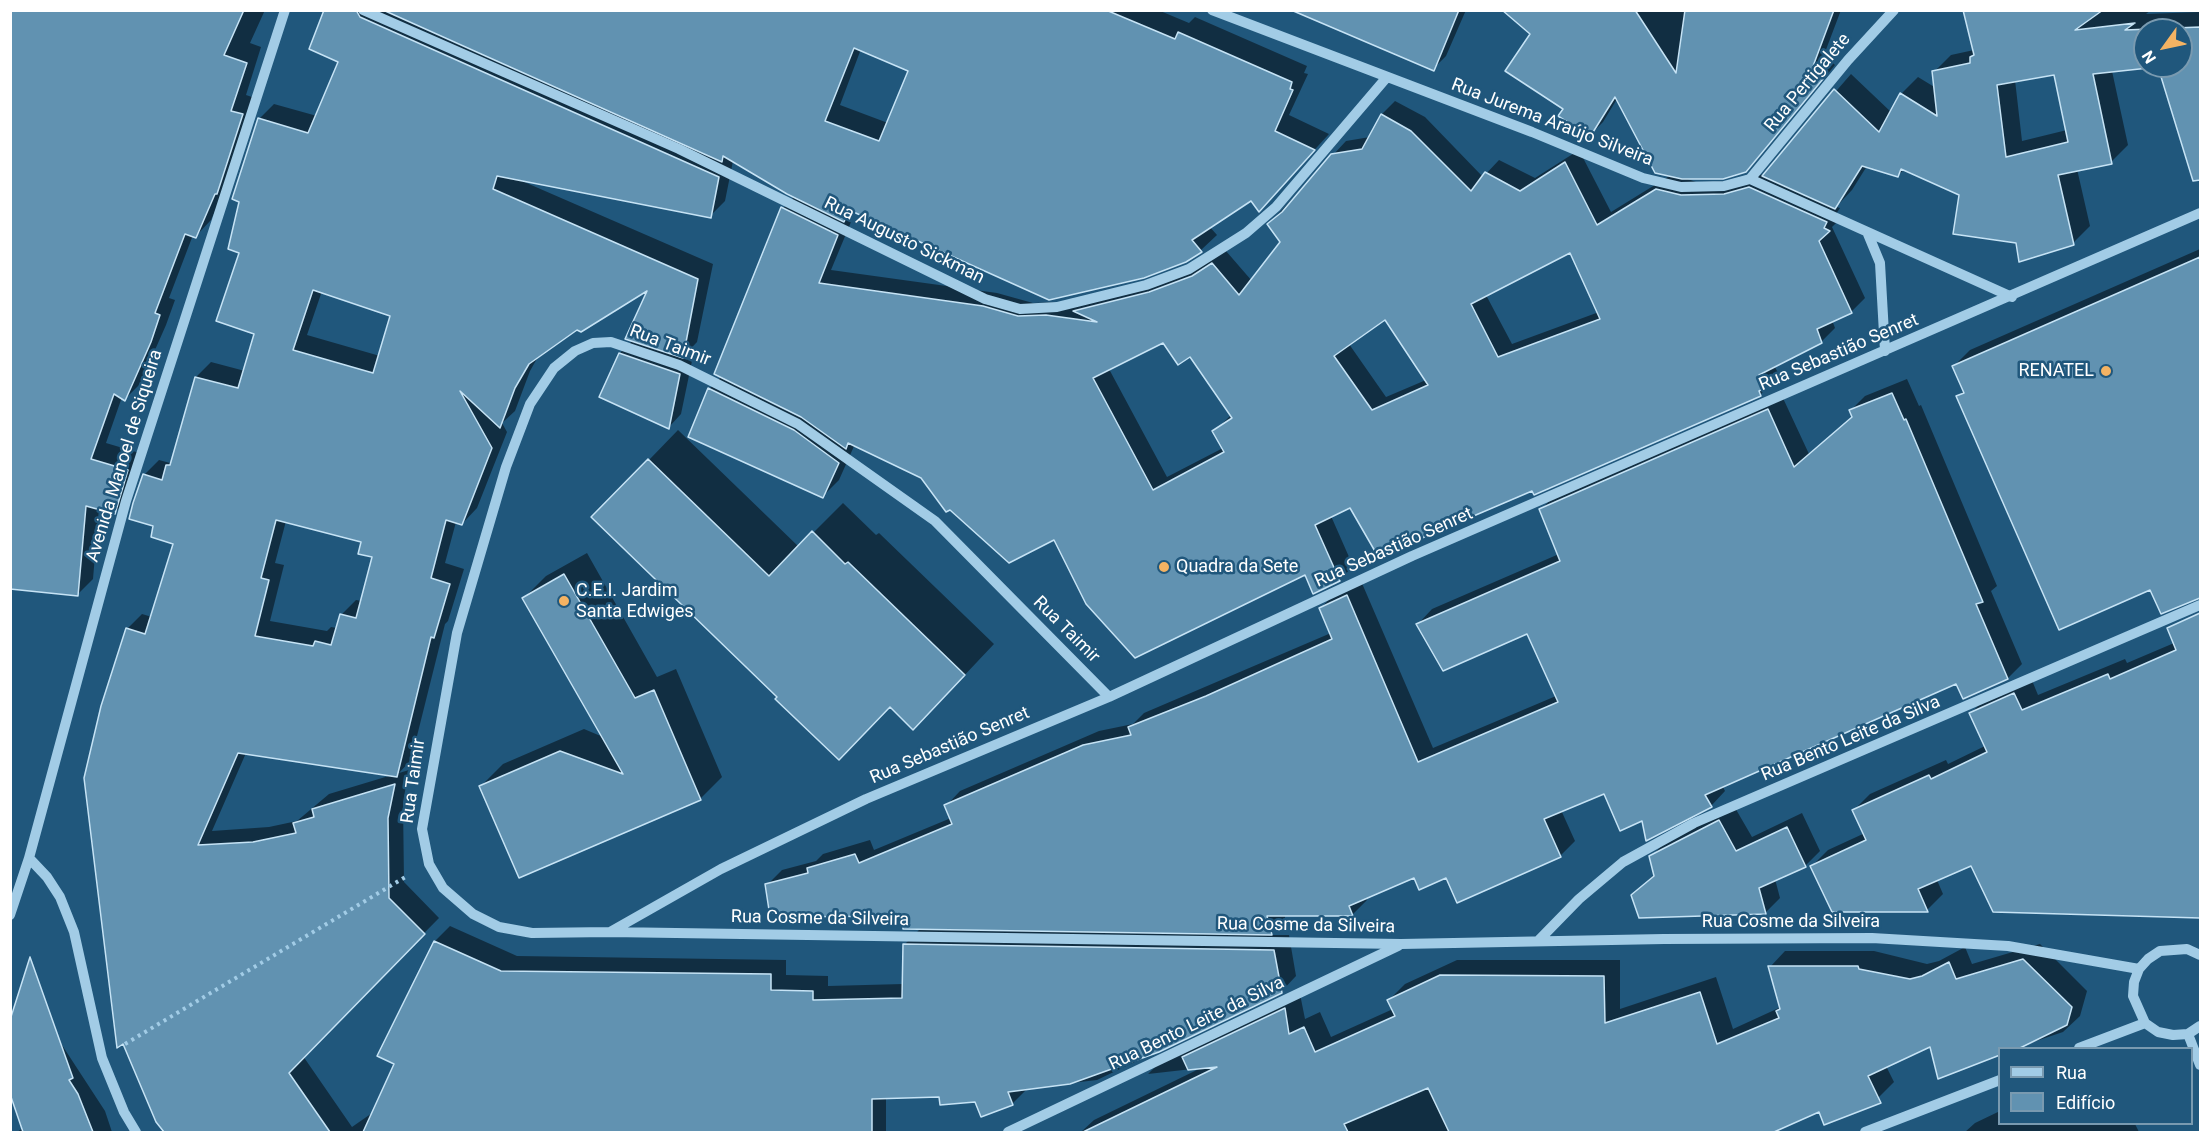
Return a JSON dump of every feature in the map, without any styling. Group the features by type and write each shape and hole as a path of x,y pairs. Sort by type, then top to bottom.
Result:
{"street":[{"name":"Avenida Manoel de Siqueira","path":"10,915 29,858 126,501 285,10"},
{"name":"Rua Augusto Sickman","path":"363,10 679,149 985,299 1020,309 1057,307 1146,285 1189,269 1246,233 1276,207 1387,77"},
{"name":"Rua Jurema Araújo Silveira","path":"1212,10 1532,132 1643,178 1682,187 1724,186 1750,179"},
{"name":"Rua Pertigalete","path":"1750,179 1848,60 1893,10"},
{"path":"1750,179 2012,297"},
{"name":"Rua Sebastião Senret","path":"610,932 721,869 866,799 1109,697 1412,556 2012,297 2200,213"},
{"path":"1868,234 1880,263 1885,351"},
{"name":"Rua Taimir","path":"473,914 443,888 429,864 422,828 457,633 506,467 530,404 554,368 575,351 593,343 611,342 679,365 734,390 807,430 934,521 1109,697"},
{"name":"Rua Bento Leite da Silva","path":"1538,941 1579,899 1623,862 1694,823 2200,605"},
{"path":"29,858 47,877 60,897 74,932 102,1058 124,1112 136,1132"},
{"name":"Rua Cosme da Silveira","path":"473,914 499,927 532,933 610,932 1401,944 1872,938 2008,946 2139,969"},
{"name":"Rua Bento Leite da Silva","path":"1008,1132 1401,944"},
{"path":"2200,955 2187,949 2160,951 2139,969 2134,982 2133,996 2145,1023 2158,1032 2173,1035 2188,1034 2200,1026"},
{"path":"2082,1047 2145,1023"},
{"path":"2188,1034 2200,1065"},
{"path":"1865,1132 1998,1081"}],"path":[{"path":"102,1058 429,864"}],"building":[{"path":"10,10 244,10 224,55 247,63 231,111 243,114 217,194 215,194 196,238 185,234 155,313 160,315 151,342 125,401 114,394 91,459 128,470 115,514 86,506 78,596 10,589"},
{"path":"324,10 356,10 360,17 719,177 711,218 497,176 493,189 698,279 683,358 625,339 647,291 581,332 577,330 529,364 515,388 500,428 460,391 492,448 462,525 446,520 431,578 450,584 434,638 431,637 397,777 238,753 198,845 253,842 296,833 293,823 314,817 312,809 395,784 388,818 389,898 425,934 289,1073 330,1132 164,1132 156,1122 123,1044 117,1048 84,778 101,706 126,628 145,634 173,544 151,537 153,526 129,519 133,503 143,474 162,480 166,465 170,465 195,377 238,388 254,334 216,321 239,253 228,249 239,202 232,199 258,118 308,133 338,62 309,49","holes":["313,290 390,316 373,373 293,350","276,520 361,542 358,554 372,557 356,618 340,614 331,645 315,641 313,646 255,636 269,580 261,578"]},
{"path":"383,10 1106,10 1175,39 1178,32 1292,82 1290,89 1293,90 1275,131 1315,150 1259,212 1251,201 1192,240 1202,252 1186,262 1144,278 1049,300 849,210 844,222 787,194 723,156 722,162","holes":["854,48 908,71 879,141 825,121"]},
{"path":"1291,10 1459,10 1434,71"},
{"path":"1502,10 1635,10 1676,73 1685,10 1834,10 1812,69 1823,79 1746,172 1723,179 1682,179 1655,173 1615,97 1590,137 1558,116 1563,109 1505,71 1530,34"},
{"path":"1963,10 2103,10 2075,30 2133,23 2125,30 2133,30 2133,70 2093,74 2112,164 2058,175 2074,245 2019,262 2016,243 1953,234 1959,195 1901,169 1898,177 1862,166 1835,209 1762,176 1834,89 1879,132 1900,93 1937,116 1932,71 1970,63 1970,57 1974,55","holes":["2054,75 2068,142 2006,157 1997,85"]},
{"path":"2193,27 2200,27 2200,180 2193,181 2161,78 2193,78"},
{"path":"1381,114 1411,131 1471,191 1485,172 1520,191 1565,162 1597,225 1656,189 1681,195 1724,194 1749,187 1827,222 1824,228 1830,231 1819,241 1852,313 1817,329 1822,343 1759,375 1765,388 1759,391 1761,396 1534,495 1532,491 1387,553 1376,553 1350,508 1315,525 1340,581 1313,594 1305,575 1135,658 1086,604 1054,540 1009,563 950,510 946,512 921,478 848,443 846,449 801,417 714,374 781,207 838,235 819,283 983,306 1018,316 1046,315 1097,322 1073,311 1149,292 1192,276 1212,263 1239,295 1280,242 1267,224 1282,212 1331,154 1362,149","holes":["1570,253 1600,319 1498,357 1471,304","1385,320 1428,385 1372,410 1334,356","1163,343 1178,365 1190,357 1232,418 1212,431 1224,452 1153,490 1093,378"]},
{"path":"2200,257 2200,598 2161,614 2150,590 2059,630 1956,396 1964,393 1952,366"},
{"path":"619,353 680,374 669,429 599,397"},
{"path":"708,388 794,430 839,463 823,498 688,437"},
{"path":"1892,393 1904,420 1906,419 1983,602 1976,604 2008,679 1963,699 1956,684 1705,795 1712,807 1646,841 1642,821 1620,831 1604,794 1544,819 1561,857 1457,903 1446,878 1419,890 1414,878 1349,906 1353,916 1267,916 1272,935 903,929 903,916 779,917 769,910 765,884 808,873 807,868 855,854 859,863 952,824 944,805 1083,745 1131,735 1128,727 1206,696 1332,639 1319,608 1347,595 1418,762 1558,702 1527,634 1443,671 1416,624 1560,561 1539,509 1768,409 1794,467 1852,417 1849,410"},
{"path":"648,459 769,576 812,531 845,564 848,562 965,675 913,730 890,707 839,760 591,517"},
{"path":"564,574 635,698 654,690 701,800 519,878 479,786 560,751 623,774 522,598"},
{"path":"2200,613 2200,918 1993,912 1971,866 1918,889 1928,912 1832,912 1810,866 1866,840 1852,810 1929,775 1931,779 1987,752 1969,713 2014,693 2022,710 2108,674 2110,679 2176,650 2167,628"},
{"path":"1719,820 1736,851 1787,827 1806,867 1759,888 1766,914 1639,918 1631,895 1654,876 1649,856"},
{"path":"434,941 501,971 771,974 771,990 813,991 813,1000 902,998 903,944 1274,950 1282,993 1159,1052 1070,1084 1008,1092 1013,1105 981,1117 975,1102 940,1105 939,1097 872,1099 872,1132 363,1132 394,1064 377,1056"},
{"path":"30,957 73,1078 69,1080 78,1094 93,1132 23,1132 10,1094 10,1020"},
{"path":"2023,959 2072,1007 2067,1025 2022,1047 1998,1047 1998,1056 1938,1079 1930,1047 1868,1076 1881,1103 1824,1125 1819,1112 1774,1132 1449,1132 1428,1088 1344,1124 1348,1132 1083,1132 1217,1067 1188,1070 1182,1057 1285,1008 1289,1034 1304,1027 1315,1052 1395,1016 1387,1000 1440,975 1604,976 1605,1023 1700,992 1717,1044 1779,1018 1776,1011 1780,1009 1768,966 1858,966 1859,969 1910,979 1922,976 1949,962 1956,979"}],"place":[{"name":"RENATEL","path":"2106,371"},
{"name":"Quadra da Sete","path":"1164,567"},
{"name":"C.E.I. Jardim Santa Edwiges","path":"564,601"}]}
